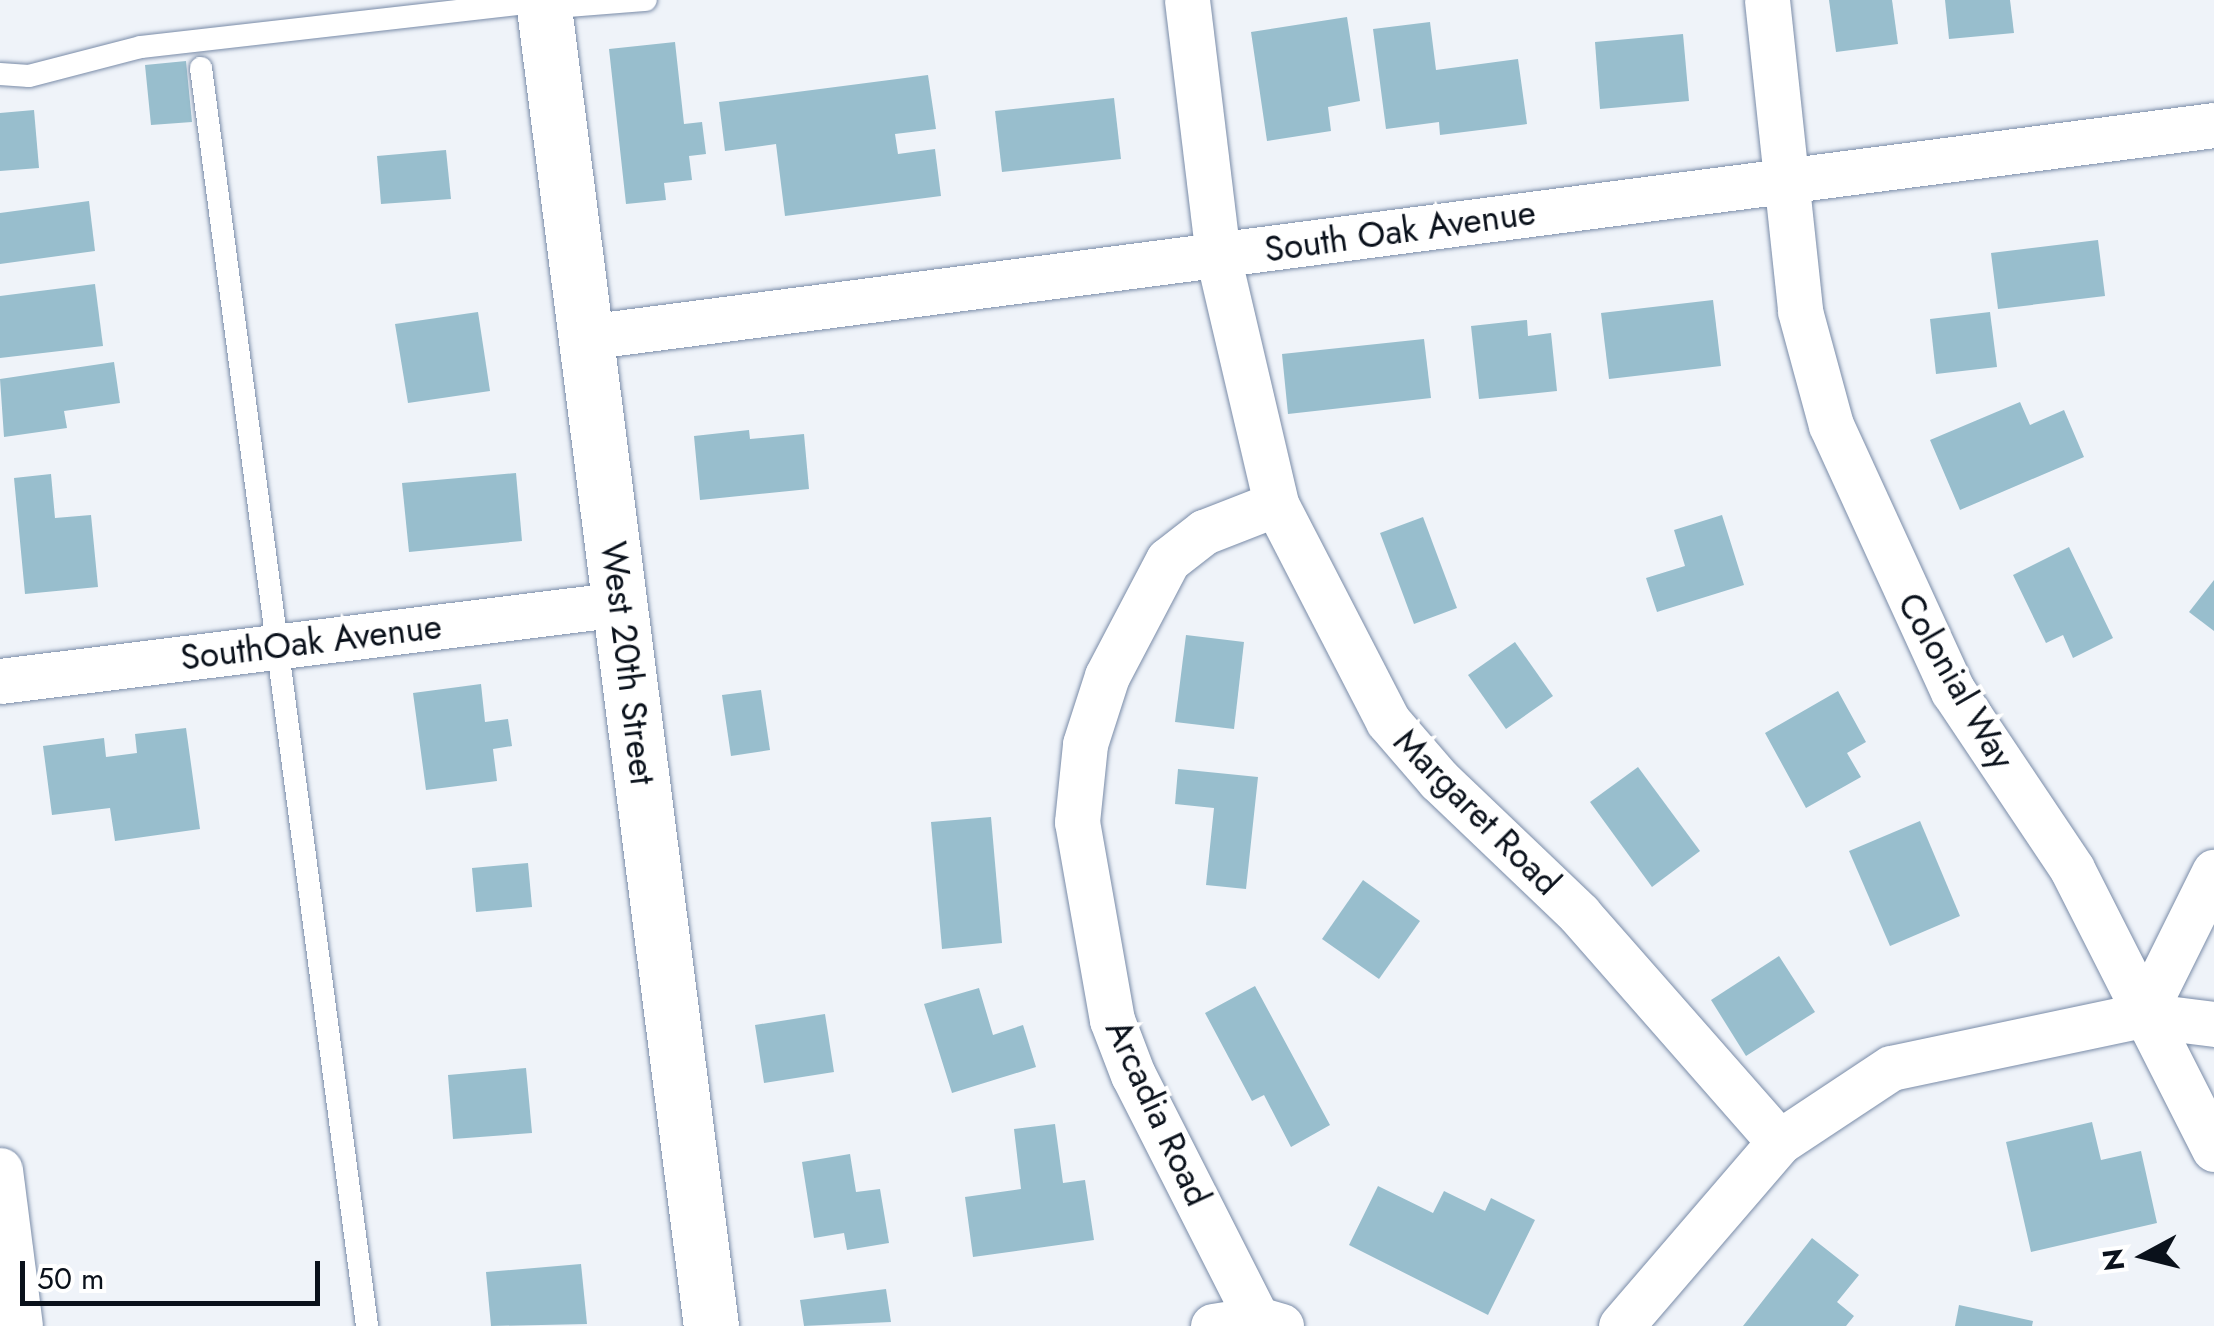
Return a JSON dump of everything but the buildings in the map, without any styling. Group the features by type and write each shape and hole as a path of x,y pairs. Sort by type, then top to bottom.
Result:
{"street":[{"name":"Margaret Road","path":"1187,0 1218,256 1276,504 1388,721 1439,780 1579,914 1779,1142"},
{"name":"Colonial Way","path":"1767,0 1800,311 1831,425 1866,513 1953,691 2072,869 2214,1149"},
{"name":"West 20th Street","path":"543,3 711,1326"},
{"name":"South Oak Avenue","path":"586,338 2214,125"},
{"name":"Arcadia Road","path":"1269,1322 1133,1075 1112,1020 1076,822 1084,744 1107,676 1168,560 1204,532 1276,504"},
{"name":"SouthOak Avenue","path":"0,681 622,604"},
{"path":"2144,1015 2214,872"},
{"path":"1620,1326 1779,1142 1891,1068 2144,1015 2214,1024"},
{"path":"0,1170 20,1326"},
{"path":"1213,1326 1269,1322"}],"lane":[{"path":"0,74 29,76 142,46 543,3 646,0"},
{"path":"201,68 367,1326"}]}
